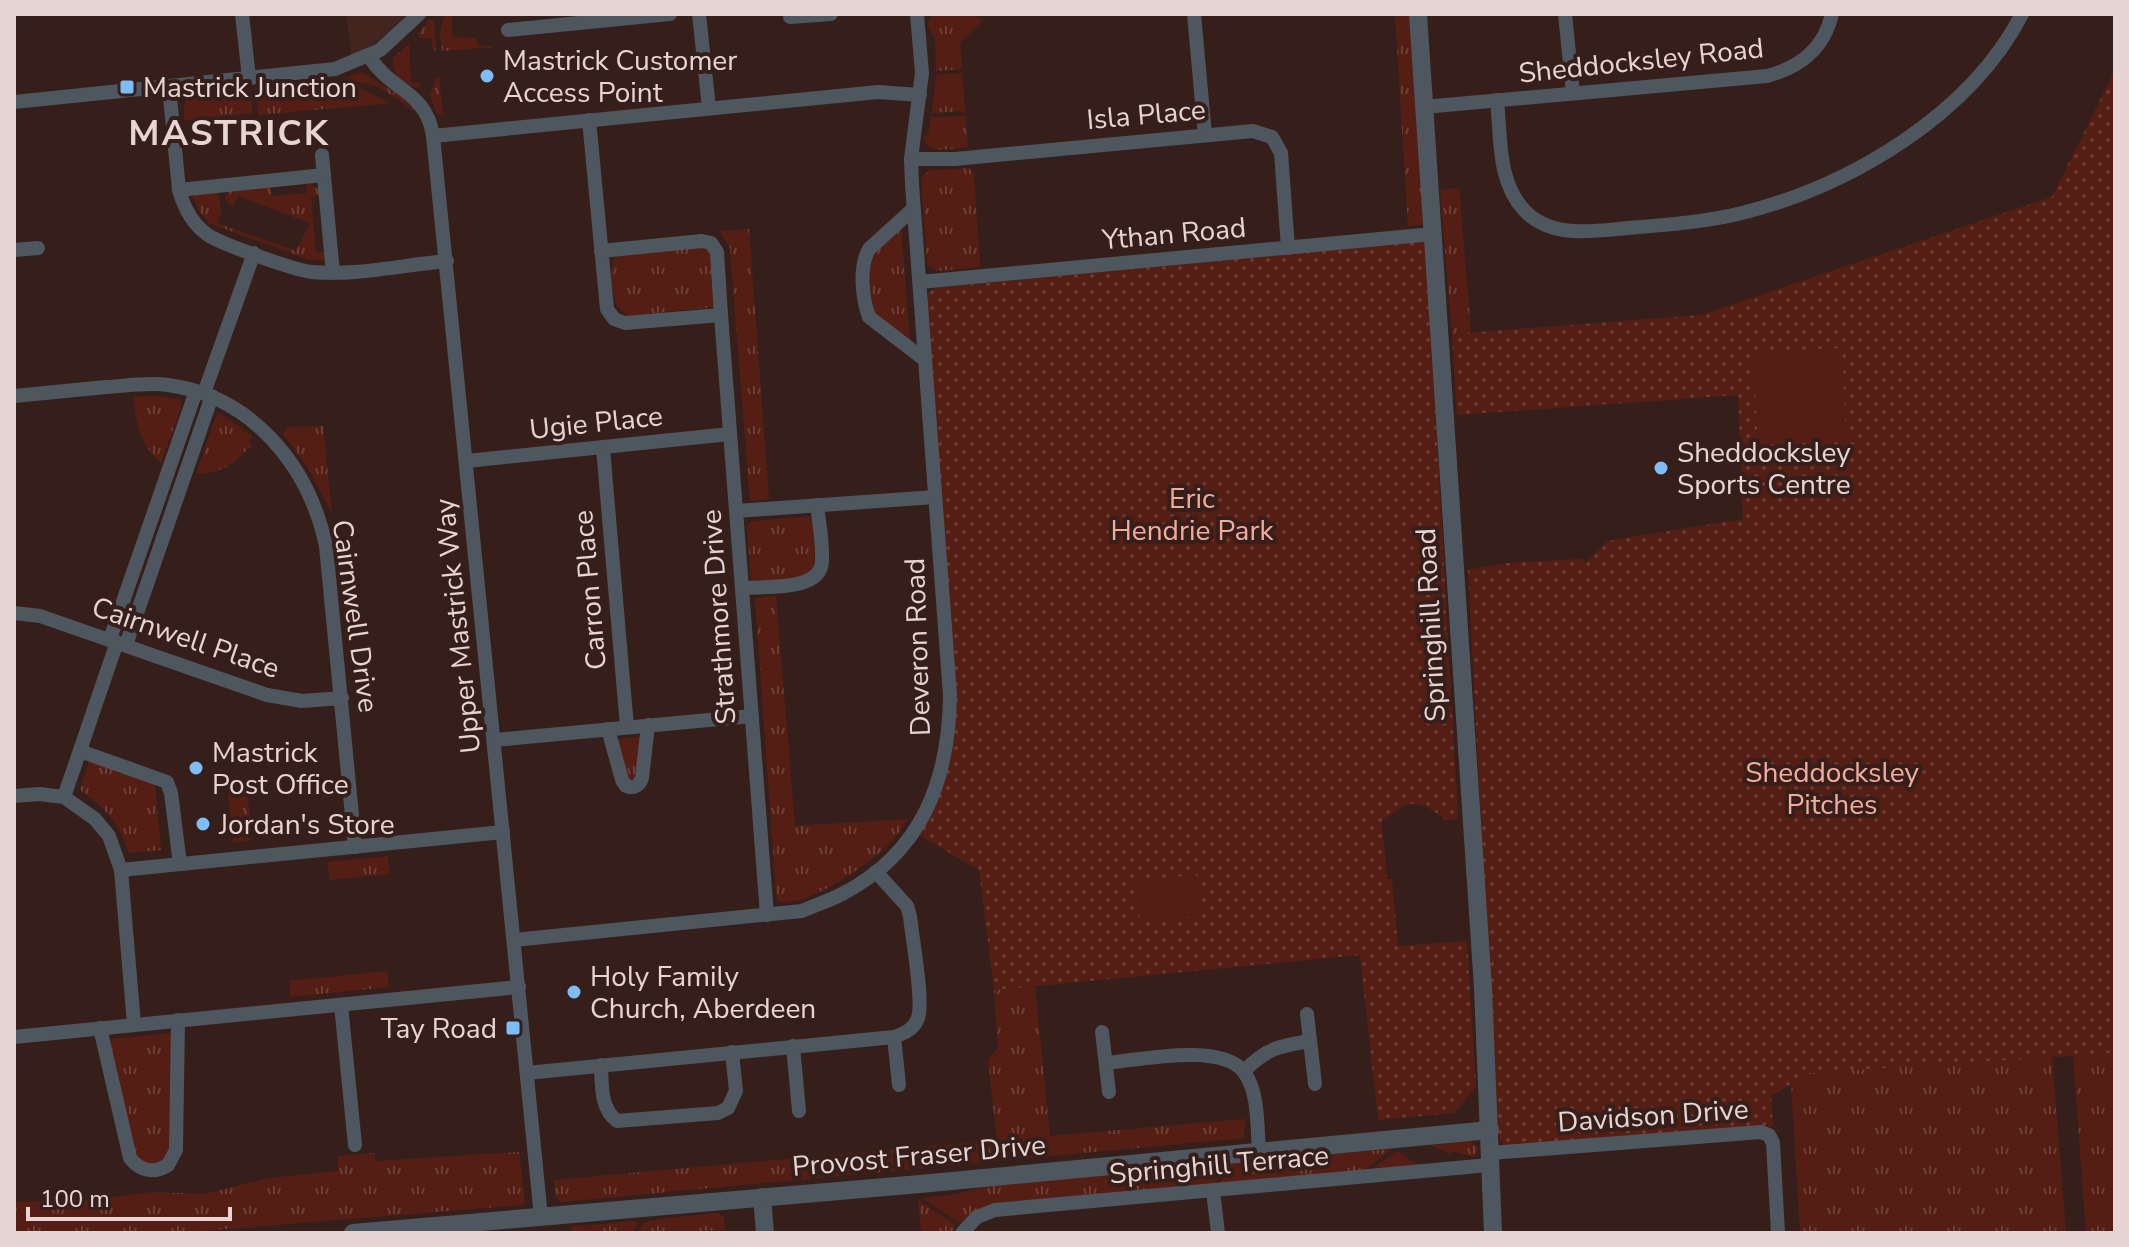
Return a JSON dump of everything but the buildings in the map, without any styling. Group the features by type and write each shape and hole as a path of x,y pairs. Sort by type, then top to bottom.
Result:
{"street":[{"path":"242,14 249,78"},
{"path":"14,102 323,72 369,56 391,42 419,14"},
{"path":"508,30 670,14"},
{"path":"699,14 709,108"},
{"path":"790,17 831,14"},
{"name":"Deveron Road","path":"514,940 802,911 842,894 876,872 902,847 924,814 943,768 950,729 950,695 913,209 911,159 922,73 917,14"},
{"path":"1194,14 1205,135"},
{"name":"Springhill Road","path":"1418,14 1490,1130 1493,1233"},
{"path":"1565,14 1573,93"},
{"name":"Sheddocksley Road","path":"1424,107 1767,76 1787,71 1807,59 1829,28 1832,14"},
{"path":"1497,100 1503,170 1508,184 1525,212 1549,226 1578,232 1659,225 1740,213 1780,201 1856,169 1922,127 1980,76 2010,36 2022,14"},
{"name":"Upper Mastrick Way","path":"369,56 387,79 419,100 430,119 433,136 541,1217"},
{"path":"169,87 183,205 193,221 209,236 308,272 333,273 447,261"},
{"path":"433,136 878,92 920,95"},
{"path":"589,120 607,309 614,319 625,323 721,315"},
{"name":"Isla Place","path":"911,159 955,159 1253,131 1272,137 1281,153 1288,248"},
{"path":"322,155 333,273"},
{"path":"179,190 324,175"},
{"path":"913,209 869,249 863,267 869,317 925,360"},
{"name":"Ythan Road","path":"920,282 1433,234"},
{"name":"Strathmore Drive","path":"601,251 702,241 711,243 717,252 767,915"},
{"path":"14,250 38,248"},
{"path":"64,797 254,253"},
{"name":"Cairnwell Drive","path":"14,396 153,385 204,393 247,415 290,461 310,496 321,522 326,546 355,847"},
{"name":"Ugie Place","path":"467,461 730,434"},
{"name":"Carron Place","path":"603,448 627,727"},
{"path":"736,511 935,497"},
{"path":"742,588 813,580 820,572 822,561 817,505"},
{"name":"Cairnwell Place","path":"14,613 40,616 267,695 302,701 342,698"},
{"path":"495,740 752,716"},
{"path":"608,729 622,780 626,786 633,787 642,778 648,725"},
{"path":"80,751 167,782 180,864"},
{"path":"14,796 39,794 64,797 95,819 109,836 121,870 134,1024"},
{"path":"121,870 503,832"},
{"path":"527,1073 894,1037 905,1033 913,1026 920,1009 907,906 876,872"},
{"path":"14,1037 519,987"},
{"path":"341,1005 355,1145"},
{"path":"1307,1014 1315,1084"},
{"path":"100,1028 130,1158 139,1167 152,1171 168,1165 176,1150 178,1020"},
{"path":"1102,1032 1109,1092"},
{"path":"894,1037 899,1085"},
{"path":"1244,1071 1259,1056 1277,1046 1310,1041"},
{"path":"793,1046 799,1111"},
{"path":"601,1065 604,1105 609,1115 617,1121 718,1113 734,1101 736,1091 732,1052"},
{"path":"1106,1063 1209,1054 1227,1060 1244,1071 1252,1091 1259,1151"},
{"name":"Provost Fraser Drive","path":"353,1233 1490,1130"},
{"name":"Davidson Drive","path":"1490,1159 1761,1132 1769,1135 1773,1143 1778,1233"},
{"name":"Springhill Terrace","path":"962,1233 977,1217 995,1210 1213,1191 1490,1159"},
{"path":"1213,1191 1218,1233"},
{"path":"760,1233 762,1197"}],"shaded area":[{"path":"346,14 406,14 388,33 351,55"}],"green space":[{"path":"445,14 452,14 452,37 477,38 477,45 493,47 442,51 440,33"},
{"path":"965,14 984,19 960,43 962,69 936,71 935,38 928,28 929,19 934,15"},
{"path":"1395,14 1411,14 1424,221 1421,225 1408,226"},
{"path":"430,19 434,20 436,51 433,51 432,38 420,38 418,34"},
{"path":"409,44 411,83 421,83 419,88 404,82 394,69 393,58"},
{"name":"Sheddocksley Pitches","path":"2115,70 2115,1053 1809,1073 1771,1096 1773,1126 1505,1146 1498,1133 1496,1111 1468,570 1508,563 1581,559 1586,563 1608,541 1743,519 1738,395 1457,415 1452,334 1701,315 2052,197"},
{"path":"361,72 410,102 417,110 377,86 344,79"},
{"path":"962,73 965,111 932,113 936,75"},
{"path":"439,77 443,114 438,115 430,95"},
{"path":"330,85 361,89 391,103 258,115 256,92"},
{"path":"246,93 247,98 251,98 253,113 184,120 185,99"},
{"path":"965,116 968,147 942,150 926,143 923,137 928,135 931,117"},
{"path":"969,168 974,174 980,267 937,271 927,265 921,178 930,170"},
{"path":"306,182 319,189 321,196 311,197 316,252 327,252 326,261 306,259 209,223 192,196 214,192 219,195 221,212 217,223 296,251 310,223 238,196 234,205 229,204 225,197 229,190 271,185 272,196 307,193"},
{"path":"1459,188 1471,332 1452,334 1440,190"},
{"path":"901,225 910,344 871,309 870,258"},
{"path":"749,229 769,499 750,501 730,248 720,231"},
{"name":"Eric Hendrie Park","path":"1426,241 1458,819 1446,820 1428,808 1414,804 1399,808 1382,822 1387,879 1392,879 1398,946 1467,941 1476,1087 1454,1113 1378,1120 1360,955 994,990 979,870 919,835 937,799 948,767 956,694 926,301 928,293 935,288"},
{"path":"708,250 712,257 714,307 628,316 617,306 611,272 619,255"},
{"path":"1842,348 1846,441 1758,445 1753,352"},
{"path":"133,397 179,399 182,405 161,463 148,449 140,433"},
{"path":"220,413 251,435 250,447 226,467 196,474 216,416"},
{"path":"323,426 332,514 309,469 283,433 288,427"},
{"path":"810,516 815,556 809,573 791,579 756,582 751,579 747,527 752,521"},
{"path":"776,596 795,826 909,819 889,844 853,873 819,892 789,902 778,900 776,893 755,598"},
{"path":"647,736 633,787 611,740"},
{"path":"89,761 155,784 161,850 129,853 110,817 80,790"},
{"path":"247,790 252,840 233,843 228,792"},
{"path":"388,856 389,874 329,880 328,862"},
{"path":"1197,875 1201,916 1140,921 1137,880"},
{"path":"387,971 389,987 290,997 289,981"},
{"path":"1035,986 1050,1136 1245,1119 1244,1138 561,1202 555,1195 554,1180 997,1140 988,1060 998,1048 994,990"},
{"path":"171,1033 171,1150 164,1162 149,1166 136,1158 110,1044 112,1039"},
{"path":"2115,1053 2115,1233 2086,1233 2073,1055"},
{"path":"2052,1056 2066,1233 1800,1233 1791,1084 1809,1073"},
{"path":"1470,1141 1479,1148 1474,1157 1452,1151 1450,1154 1431,1145"},
{"path":"1392,1149 1362,1172 1219,1185 1228,1164"},
{"path":"1397,1151 1420,1166 1368,1172"},
{"path":"519,1152 523,1205 176,1233 14,1233 14,1202 88,1200 153,1192 204,1194 270,1178 338,1171 338,1156 374,1153 376,1161"},
{"path":"1223,1164 1215,1185 994,1205 961,1224 922,1198 994,1185"},
{"path":"918,1200 955,1225 952,1233 921,1233"},
{"path":"718,1213 724,1217 725,1230 637,1233 643,1223"},
{"path":"639,1222 632,1233 575,1233 569,1227"}],"place":[{"name":"Mastrick Customer Access Point","path":"487,76"},
{"name":"Mastrick Junction","path":"127,87"},
{"name":"Sheddocksley Sports Centre","path":"1661,468"},
{"name":"Mastrick Post Office","path":"196,768"},
{"name":"Jordan's Store","path":"203,824"},
{"name":"Holy Family Church, Aberdeen","path":"574,992"},
{"name":"Tay Road","path":"513,1028"}],"district":[{"name":"MASTRICK","path":"229,132"}]}
